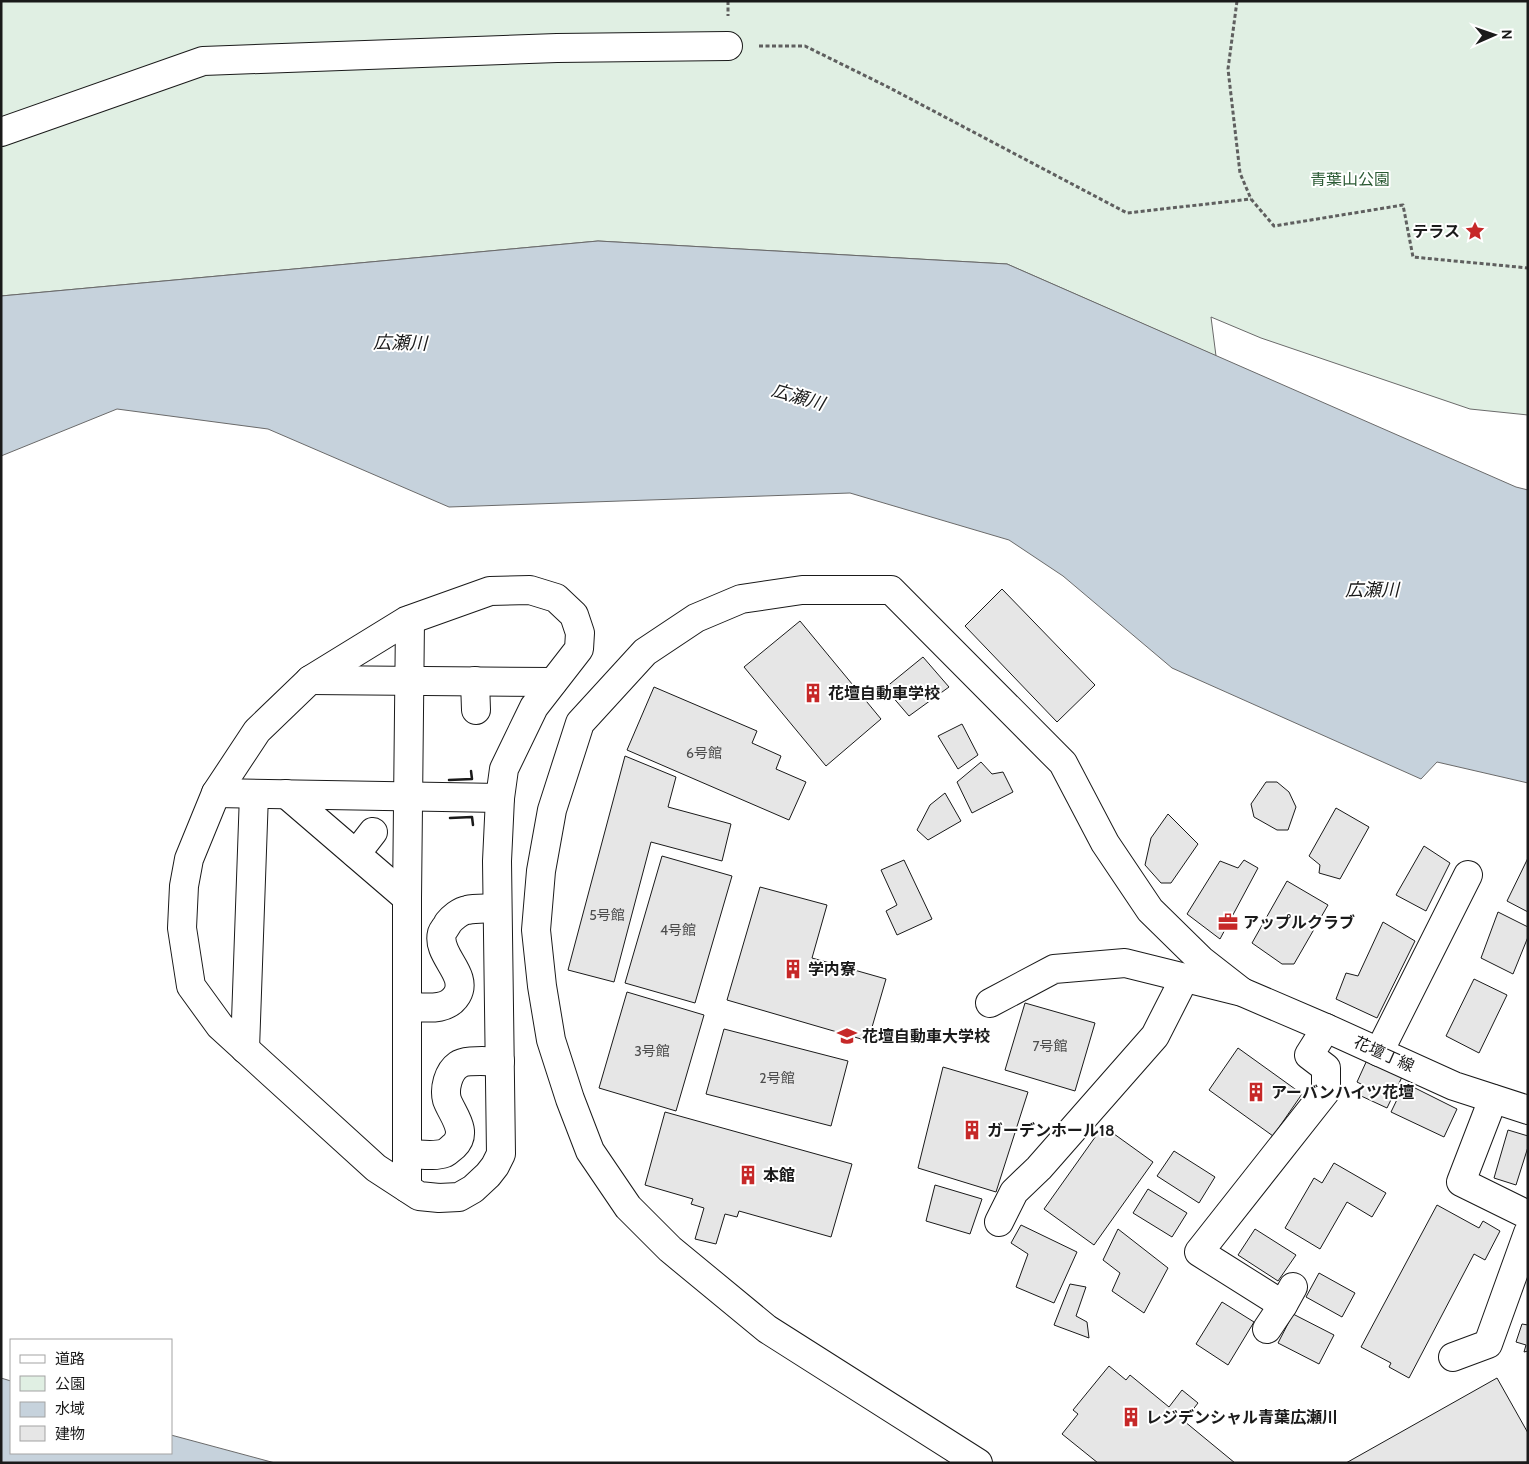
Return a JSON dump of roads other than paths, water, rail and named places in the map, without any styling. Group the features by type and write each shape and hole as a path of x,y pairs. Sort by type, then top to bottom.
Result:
{"street":[{"path":"1,132 203,62 557,48 728,46"},
{"path":"530,590 556,598 574,615 580,633 579,649 534,707 504,769 500,798 497,861 501,1154 495,1166 473,1189 459,1197 419,1196 376,1168 220,1026 191,986 182,928 184,886 189,859 216,794 257,731 310,680 410,620 490,591 530,590"},
{"path":"978,1463 767,1329 670,1248 628,1206 590,1151 570,1099 551,1040 542,986 536,930 542,871 552,810 580,723 645,652 696,618 741,599 802,590 890,590 1064,763 1105,843 1150,910 1201,960 1242,992"},
{"path":"407,1188 407,898 410,620"},
{"path":"310,680 553,682"},
{"path":"475,681 476,710"},
{"path":"216,794 500,798"},
{"path":"246,1049 254,794"},
{"path":"286,794 407,898"},
{"path":"356,854 373,832"},
{"path":"1379,1052 1468,875"},
{"path":"408,1007 433,1007 448,1004 457,995 460,987 458,978 446,957 442,943 442,934 452,918 465,910 498,908"},
{"path":"990,1003 1054,969 1125,963 1242,992"},
{"path":"999,1222 1014,1192 1039,1168 1155,1036 1184,978"},
{"name":"花壇丁線","path":"1242,992 1454,1086 1528,1110"},
{"path":"1267,1329 1288,1296 1199,1252 1326,1092 1326,1068 1309,1055 1326,1028"},
{"path":"407,1154 447,1152 457,1143 460,1134 459,1124 447,1099 446,1086 448,1076 458,1064 500,1061"},
{"path":"1493,1098 1461,1182 1528,1215"},
{"path":"1453,1357 1488,1344 1528,1233"}],"water":[{"name":"広瀬川","path":"598,241 1007,264 1516,487 1528,490 1528,783 1437,762 1421,779 1172,668 1063,576 1009,540 850,493 449,507 268,429 117,409 1,456 1,296"},
{"path":"1,1378 10,1381 10,1454 172,1454 172,1435 275,1463 1,1463"}],"place":[{"name":"テラス","path":"1475,231"},
{"name":"花壇自動車学校","path":"813,693"},
{"name":"アップルクラブ","path":"1228,922"},
{"name":"学内寮","path":"793,969"},
{"name":"花壇自動車大学校","path":"847,1036"},
{"name":"アーバンハイツ花壇","path":"1256,1092"},
{"name":"ガーデンホール18","path":"972,1130"},
{"name":"本館","path":"748,1175"},
{"name":"レジデンシャル青葉広瀬川","path":"1131,1417"}],"park label":[{"name":"青葉山公園","path":"1350,179"}]}
